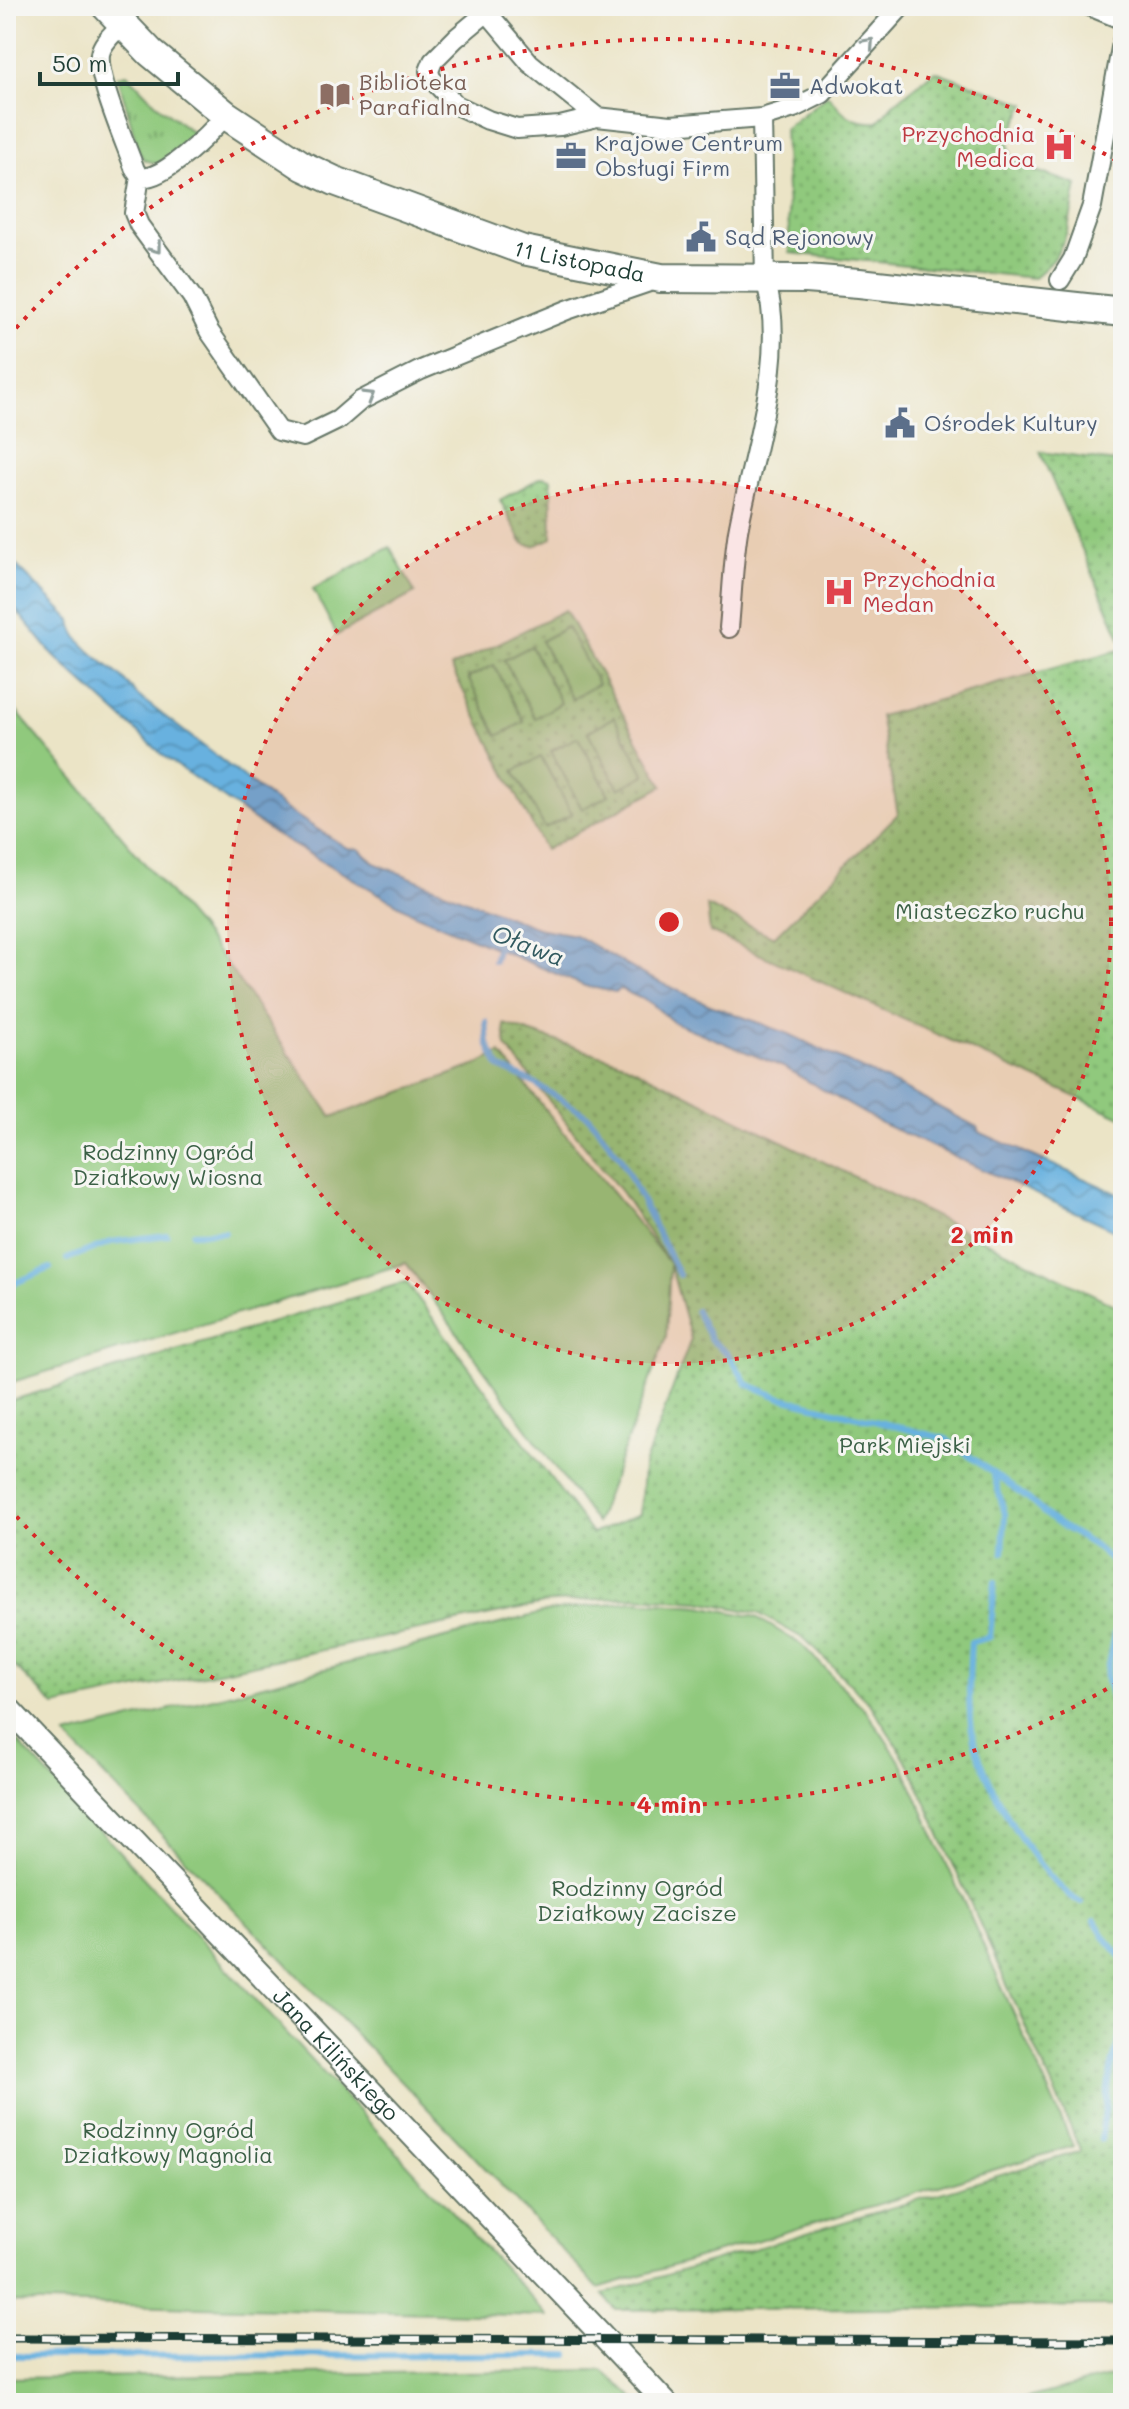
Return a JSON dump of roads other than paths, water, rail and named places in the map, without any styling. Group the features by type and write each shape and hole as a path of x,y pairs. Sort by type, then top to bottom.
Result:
{"main road":[{"name":"11 Listopada","path":"114,15 151,53 226,115 291,158 335,181 523,250 661,278 859,283 1123,312"}],"street":[{"path":"597,117 530,63 484,10 433,61 429,71 431,78 456,105 517,129 560,126 597,117 671,125 762,118 794,108 822,94 902,6"},
{"path":"1089,6 1123,20"},
{"path":"114,15 100,62 121,131 140,177 134,213 139,225 192,297 209,331 274,426 287,435 303,437 320,430 338,420 360,401 410,375 567,310 661,278"},
{"path":"1060,280 1073,259 1113,144 1121,42"},
{"path":"140,177 150,178 160,173 207,137 226,115"},
{"path":"729,628 738,534 774,354 770,295 765,279 762,118"},
{"name":"Jana Kilińskiego","path":"6,1706 666,2403"}],"water":[{"name":"Oława","path":"6,555 71,620 83,644 137,695 281,806 347,848 359,849 374,863 537,928 575,935 644,975 710,1005 789,1034 904,1089 977,1127 979,1132 1123,1196 1123,1234 881,1123 783,1067 673,1022 651,1003 620,989 615,992 585,986 415,914 274,834 165,757 54,656 6,598"}],"waterway":[{"name":"Oława","path":"494,961 498,945"},
{"path":"486,1022 488,1044 499,1067 534,1083 588,1116 620,1157 679,1275"},
{"path":"193,1233 225,1232"},
{"path":"67,1259 111,1242 167,1235"},
{"path":"6,1287 50,1268"},
{"path":"696,1311 711,1340 728,1354 747,1384 779,1397 946,1439 1027,1498 1053,1521 1093,1545 1123,1571"},
{"path":"993,1473 1005,1514 1003,1552"},
{"path":"995,1582 990,1637 971,1642 969,1704 974,1740 1002,1806 1031,1853 1064,1891 1081,1903"},
{"path":"1114,1634 1106,1676 1123,1742"},
{"path":"1095,1921 1123,1959"},
{"path":"1101,2139 1111,2069 1123,2026"},
{"path":"6,2356 568,2355"}],"railway":[{"path":"6,2338 1123,2341"}],"place":[{"name":"Adwokat","path":"785,86"},
{"name":"Biblioteka Parafialna","path":"335,95"},
{"name":"Przychodnia Medica","path":"1059,147"},
{"name":"Krajowe Centrum Obsługi Firm","path":"571,156"},
{"name":"Sąd Rejonowy","path":"701,237"},
{"name":"Ośrodek Kultury","path":"900,423"},
{"name":"Przychodnia Medan","path":"839,592"}],"park label":[{"name":"Miasteczko ruchu","path":"990,911"},
{"name":"Rodzinny Ogród Działkowy Wiosna","path":"168,1164"},
{"name":"Park Miejski","path":"905,1445"},
{"name":"Rodzinny Ogród Działkowy Zacisze","path":"637,1900"},
{"name":"Rodzinny Ogród Działkowy Magnolia","path":"168,2142"}]}
